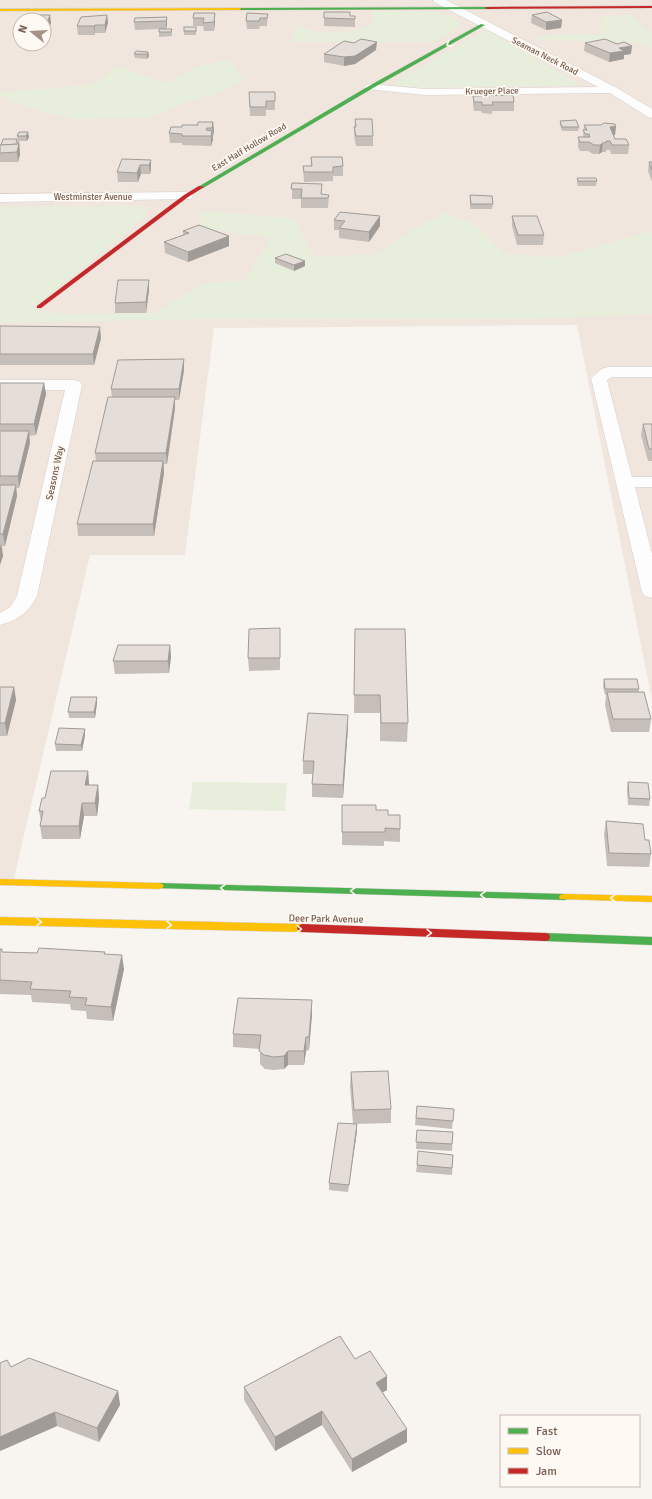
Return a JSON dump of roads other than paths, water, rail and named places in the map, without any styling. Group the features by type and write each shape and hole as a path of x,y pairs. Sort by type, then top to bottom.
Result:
{"street":[{"name":"Seaman Neck Road","path":"438,0 613,90 652,114"},
{"path":"0,10 652,7"},
{"name":"East Half Hollow Road","path":"39,307 186,196 371,87 483,24"},
{"name":"Krueger Place","path":"371,87 425,92 613,90"},
{"name":"Westminster Avenue","path":"0,198 186,196"},
{"path":"652,372 608,372 599,378 652,592"},
{"name":"Seasons Way","path":"0,385 74,385 27,596 21,607 9,617 0,619"},
{"path":"625,482 652,482"},
{"path":"0,882 652,899"},
{"name":"Deer Park Avenue","path":"0,921 369,930 652,940"}]}
